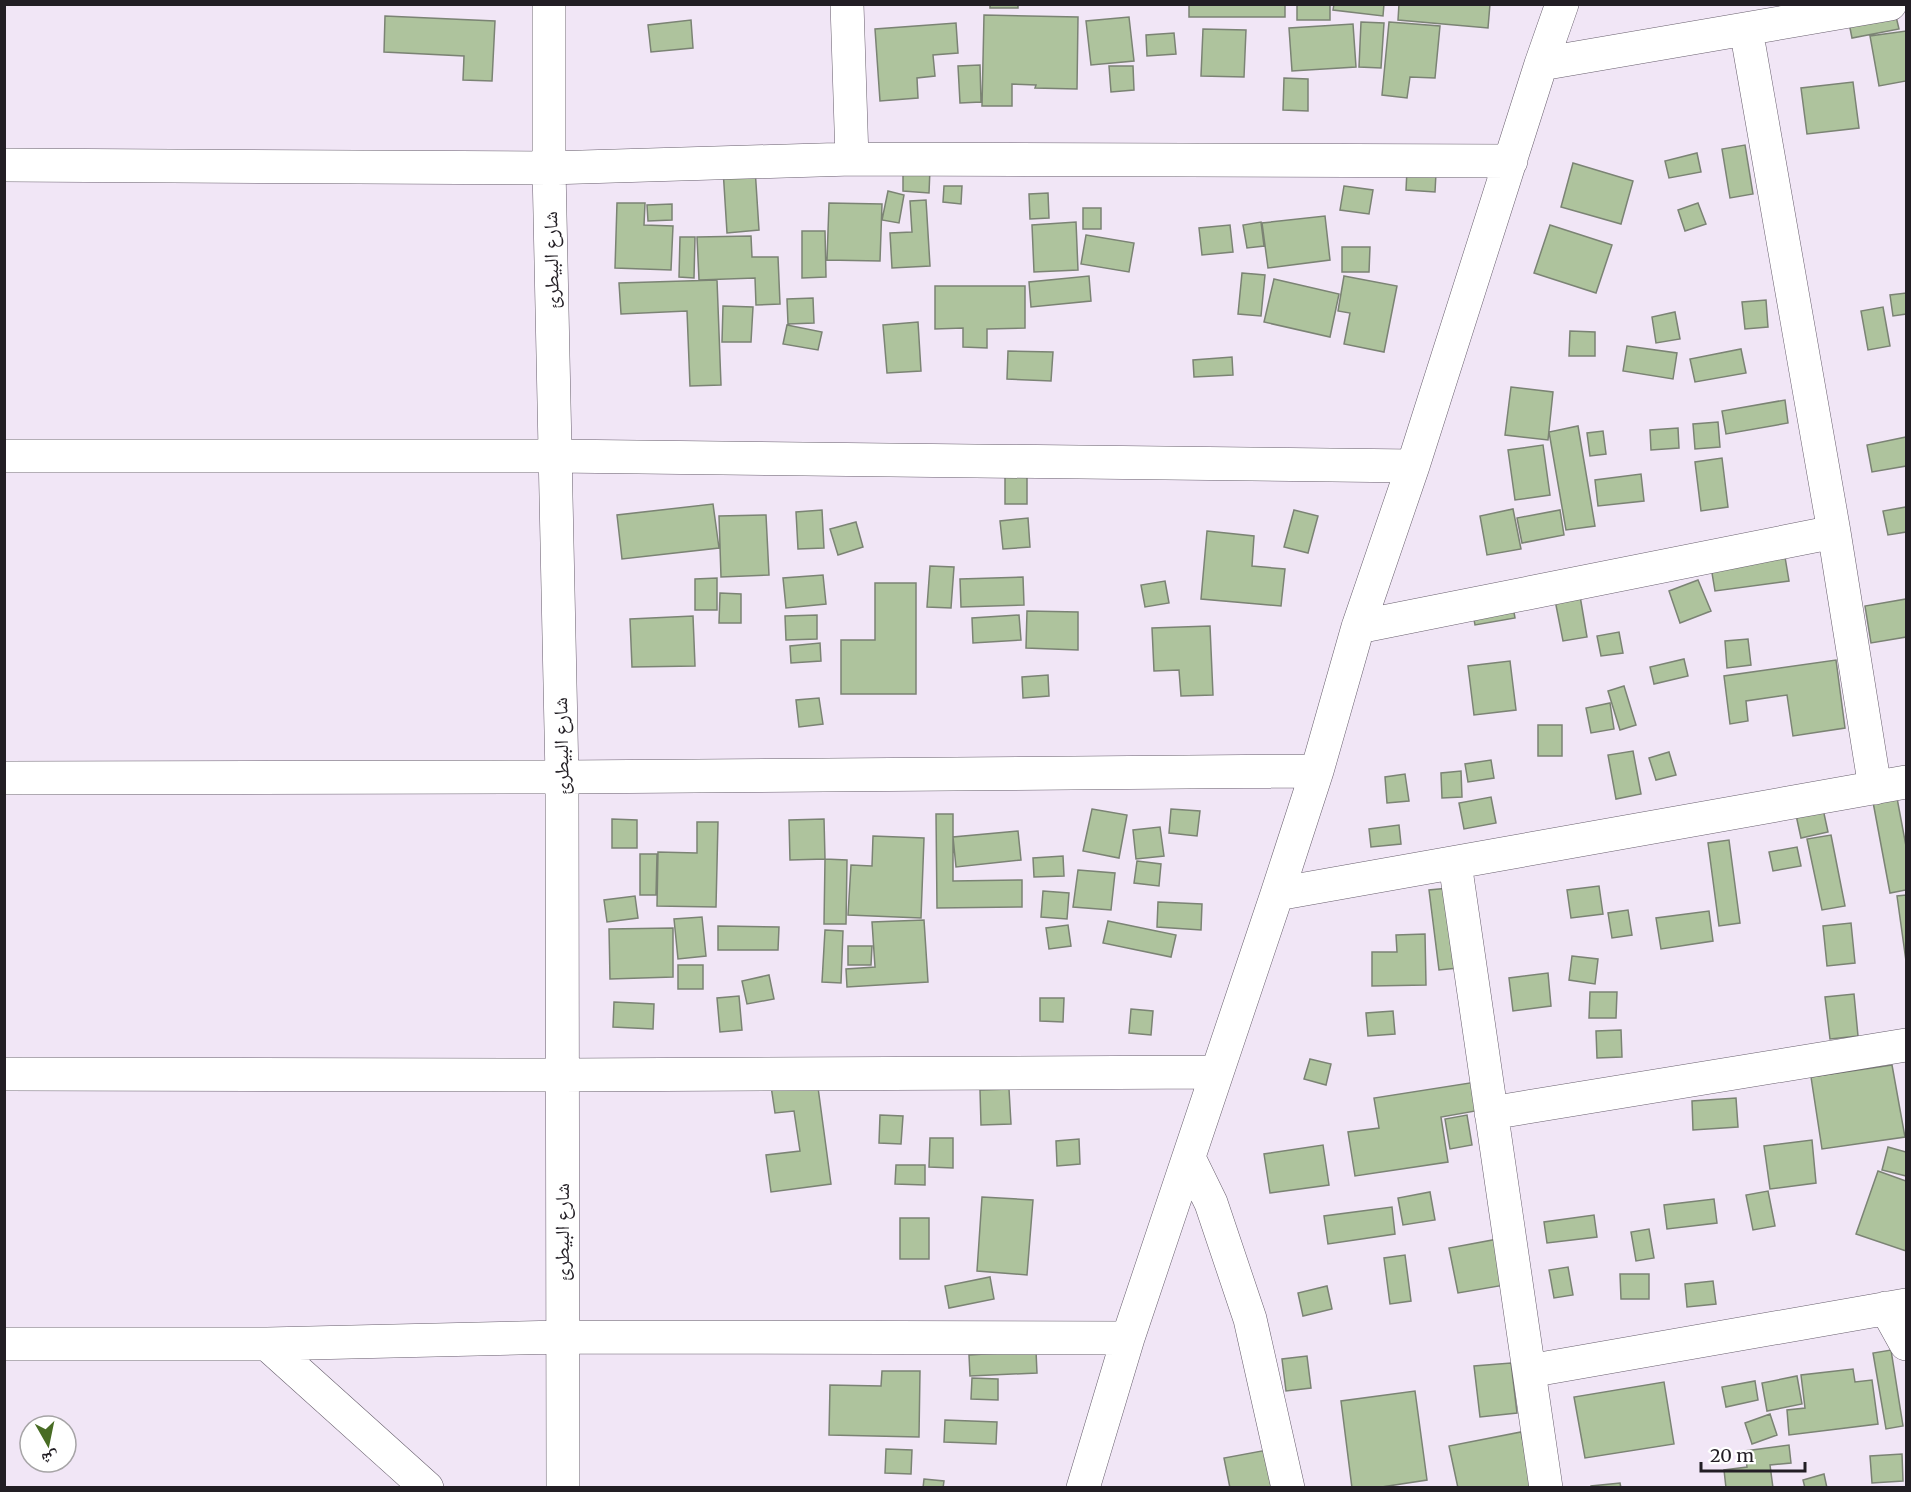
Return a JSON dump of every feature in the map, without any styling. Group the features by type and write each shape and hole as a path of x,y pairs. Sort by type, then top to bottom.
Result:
{"street":[{"name":"شارع البيطرئ","path":"549,4 549,168 562,777 563,1488"},
{"path":"847,4 852,159"},
{"path":"1083,1488 1128,1338 1277,894 1317,771 1358,627 1413,466 1562,4"},
{"path":"1541,64 1890,4"},
{"path":"1277,894 1891,785 1834,532 1746,29"},
{"path":"4,165 549,168 852,159 1511,161"},
{"path":"4,456 555,456 1413,466"},
{"path":"1358,627 1834,532"},
{"path":"4,778 562,777 1317,771"},
{"path":"1455,863 1546,1488"},
{"path":"1491,1113 1906,1045"},
{"path":"4,1074 562,1075 1216,1071"},
{"path":"1189,1158 1212,1203 1250,1319 1288,1488"},
{"path":"1529,1371 1896,1306 1906,1344"},
{"path":"4,1344 267,1344 561,1337 1128,1338"},
{"path":"267,1344 427,1488"}],"building":[{"path":"990,4 1018,4 1018,8 990,8"},
{"path":"1189,4 1285,4 1285,17 1189,17"},
{"path":"1297,4 1330,4 1330,20 1297,20"},
{"path":"1334,4 1384,4 1383,16 1333,10"},
{"path":"1399,4 1490,4 1488,28 1398,20"},
{"path":"1894,8 1899,29 1852,38 1848,18"},
{"path":"984,15 1078,17 1077,89 1035,88 1036,85 1012,84 1012,106 982,106"},
{"path":"385,16 495,21 492,81 463,80 464,56 384,52"},
{"path":"1129,17 1134,61 1091,65 1086,21"},
{"path":"691,20 693,48 651,52 648,25"},
{"path":"1361,22 1384,23 1381,68 1359,67"},
{"path":"1389,22 1440,26 1435,78 1410,77 1407,98 1382,95"},
{"path":"956,23 958,53 933,55 935,76 917,78 918,98 880,101 875,29"},
{"path":"1353,24 1356,67 1292,71 1289,28"},
{"path":"1203,29 1246,30 1244,77 1201,76"},
{"path":"1906,31 1906,81 1879,86 1870,36"},
{"path":"1174,33 1176,54 1147,56 1146,35"},
{"path":"980,65 981,102 960,103 958,66"},
{"path":"1109,66 1133,66 1134,90 1111,92"},
{"path":"1284,78 1308,79 1308,111 1283,110"},
{"path":"1853,82 1859,128 1807,134 1801,88"},
{"path":"1745,145 1753,194 1730,198 1722,149"},
{"path":"1697,153 1701,172 1669,178 1665,161"},
{"path":"1573,163 1633,181 1621,224 1561,207"},
{"path":"755,168 759,230 727,233 723,169"},
{"path":"903,168 930,169 929,193 903,191"},
{"path":"1407,170 1436,173 1435,192 1406,190"},
{"path":"944,186 962,186 961,204 943,202"},
{"path":"1344,186 1373,190 1369,214 1340,210"},
{"path":"888,191 904,195 899,223 882,220"},
{"path":"1048,193 1049,218 1030,219 1029,194"},
{"path":"926,200 930,266 892,268 890,233 912,232 910,201"},
{"path":"617,203 645,203 644,225 673,226 671,270 615,268"},
{"path":"829,203 882,204 880,261 827,260"},
{"path":"1698,203 1706,224 1685,231 1678,210"},
{"path":"672,204 672,220 648,221 647,205"},
{"path":"1083,208 1101,208 1101,229 1083,229"},
{"path":"1325,216 1330,260 1268,268 1262,223"},
{"path":"1076,222 1078,270 1034,272 1032,225"},
{"path":"1261,222 1264,246 1247,248 1243,225"},
{"path":"1230,225 1233,252 1202,255 1199,228"},
{"path":"1550,225 1612,245 1596,293 1534,273"},
{"path":"802,231 825,231 826,277 802,278"},
{"path":"1086,235 1134,243 1129,272 1081,264"},
{"path":"751,236 752,257 778,257 780,304 756,305 755,278 699,280 697,237"},
{"path":"680,237 695,237 694,278 679,277"},
{"path":"1342,247 1370,247 1369,272 1342,272"},
{"path":"1242,273 1265,275 1261,316 1238,314"},
{"path":"1089,276 1091,301 1031,307 1029,282"},
{"path":"1344,276 1397,286 1384,352 1344,344 1350,313 1338,311"},
{"path":"1274,279 1339,294 1330,337 1264,322"},
{"path":"717,280 721,385 690,386 687,311 621,314 619,283"},
{"path":"935,286 1025,286 1025,328 987,329 987,348 963,347 963,328 935,329"},
{"path":"1906,293 1906,314 1893,316 1890,295"},
{"path":"813,298 814,323 788,324 787,299"},
{"path":"1766,300 1768,327 1745,329 1742,302"},
{"path":"723,306 753,307 751,342 722,342"},
{"path":"1883,307 1890,346 1868,350 1861,311"},
{"path":"1675,312 1680,339 1656,343 1652,317"},
{"path":"918,322 921,371 887,373 883,325"},
{"path":"787,325 822,332 818,350 783,344"},
{"path":"1570,331 1595,332 1595,356 1569,356"},
{"path":"1627,346 1677,353 1673,379 1623,371"},
{"path":"1741,349 1746,373 1695,382 1690,359"},
{"path":"1008,351 1053,352 1051,381 1007,379"},
{"path":"1232,357 1233,375 1194,377 1193,360"},
{"path":"1511,387 1553,392 1548,440 1505,435"},
{"path":"1785,400 1788,423 1726,434 1722,411"},
{"path":"1718,422 1720,447 1695,449 1693,424"},
{"path":"1578,426 1595,526 1566,530 1549,432"},
{"path":"1678,428 1679,448 1651,450 1650,430"},
{"path":"1603,431 1606,454 1590,456 1587,433"},
{"path":"1906,437 1906,466 1872,472 1867,445"},
{"path":"1543,445 1550,495 1515,500 1508,450"},
{"path":"1722,458 1728,507 1701,511 1695,462"},
{"path":"1641,474 1644,501 1598,506 1595,480"},
{"path":"1005,476 1027,476 1027,504 1005,504"},
{"path":"713,504 719,548 622,559 617,515"},
{"path":"1906,507 1906,532 1888,535 1883,511"},
{"path":"1513,509 1521,549 1487,555 1480,516"},
{"path":"822,510 824,548 798,549 796,512"},
{"path":"1294,510 1318,516 1308,553 1284,547"},
{"path":"1560,510 1564,535 1522,543 1517,518"},
{"path":"766,515 769,575 721,577 719,516"},
{"path":"1028,518 1030,547 1003,549 1000,521"},
{"path":"856,522 863,547 838,555 830,529"},
{"path":"1207,531 1254,536 1252,566 1285,569 1281,606 1201,599"},
{"path":"1785,557 1789,581 1715,591 1711,567"},
{"path":"930,566 954,567 951,608 927,607"},
{"path":"823,575 826,604 786,608 783,578"},
{"path":"1023,577 1024,605 961,607 960,579"},
{"path":"717,578 717,610 695,610 695,579"},
{"path":"1698,580 1711,611 1680,623 1669,591"},
{"path":"1165,581 1169,603 1145,607 1141,585"},
{"path":"875,583 916,583 916,694 841,694 841,640 875,640"},
{"path":"1579,590 1587,637 1563,641 1554,595"},
{"path":"720,593 741,594 741,623 719,623"},
{"path":"1906,599 1906,637 1871,643 1865,606"},
{"path":"1512,601 1515,618 1475,625 1472,609"},
{"path":"1027,611 1078,612 1078,650 1026,648"},
{"path":"817,615 817,639 786,640 785,616"},
{"path":"1019,615 1021,640 973,643 972,618"},
{"path":"693,616 695,666 632,667 630,619"},
{"path":"1210,626 1213,695 1181,696 1179,670 1154,671 1152,628"},
{"path":"1619,632 1623,653 1601,656 1597,636"},
{"path":"1748,639 1751,665 1727,668 1725,641"},
{"path":"820,643 821,661 791,663 790,646"},
{"path":"1684,659 1688,676 1654,684 1650,667"},
{"path":"1836,660 1845,728 1793,736 1787,695 1746,701 1748,721 1730,724 1724,676"},
{"path":"1510,661 1516,710 1474,715 1468,666"},
{"path":"1048,675 1049,696 1023,698 1022,677"},
{"path":"1624,686 1636,725 1620,730 1608,691"},
{"path":"819,698 823,724 799,727 796,700"},
{"path":"1610,703 1614,729 1591,733 1586,708"},
{"path":"1538,725 1562,725 1562,756 1538,756"},
{"path":"1633,751 1641,794 1616,799 1608,755"},
{"path":"1669,752 1676,775 1656,780 1649,758"},
{"path":"1491,760 1494,778 1468,782 1465,764"},
{"path":"1461,771 1462,797 1442,798 1441,773"},
{"path":"1405,774 1409,801 1387,803 1385,777"},
{"path":"1491,797 1496,823 1464,829 1459,803"},
{"path":"1897,798 1906,846 1906,890 1890,893 1873,802"},
{"path":"1092,809 1127,815 1119,858 1083,851"},
{"path":"1171,809 1200,811 1197,836 1169,833"},
{"path":"1823,809 1828,832 1801,838 1796,815"},
{"path":"936,814 953,814 953,881 1022,880 1022,907 937,908"},
{"path":"612,819 637,820 637,848 612,848"},
{"path":"824,819 825,859 790,860 789,820"},
{"path":"697,822 718,822 716,907 657,906 658,852 697,853"},
{"path":"1399,825 1401,844 1371,847 1369,829"},
{"path":"1160,827 1164,856 1136,859 1133,830"},
{"path":"1018,831 1021,860 956,867 953,837"},
{"path":"1831,835 1845,906 1822,910 1807,839"},
{"path":"873,836 924,838 921,918 848,915 851,865 872,866"},
{"path":"1729,840 1740,923 1719,926 1708,843"},
{"path":"1797,847 1801,866 1773,871 1769,852"},
{"path":"640,854 657,854 656,895 640,895"},
{"path":"1063,856 1064,876 1034,877 1033,858"},
{"path":"825,859 847,860 846,924 824,924"},
{"path":"1137,861 1161,864 1159,886 1134,883"},
{"path":"1078,870 1115,873 1111,910 1073,907"},
{"path":"1599,886 1603,914 1571,918 1567,890"},
{"path":"1449,888 1458,968 1439,970 1429,890"},
{"path":"1043,891 1069,893 1067,919 1041,917"},
{"path":"1906,895 1906,961 1897,896"},
{"path":"635,896 638,918 607,922 604,900"},
{"path":"1158,902 1202,904 1201,930 1157,927"},
{"path":"1628,910 1632,935 1612,938 1608,913"},
{"path":"1709,911 1713,941 1661,949 1656,918"},
{"path":"702,917 706,956 678,959 674,919"},
{"path":"924,920 928,982 847,987 846,969 875,967 872,922"},
{"path":"1108,921 1176,935 1171,957 1103,943"},
{"path":"1851,923 1855,963 1827,966 1823,926"},
{"path":"1068,925 1071,946 1049,949 1046,928"},
{"path":"718,926 779,927 778,950 718,950"},
{"path":"673,928 673,977 610,979 609,929"},
{"path":"825,930 843,931 841,983 822,982"},
{"path":"1425,934 1426,985 1372,986 1372,952 1397,952 1396,935"},
{"path":"848,946 872,946 871,965 848,965"},
{"path":"1572,956 1598,959 1595,984 1569,980"},
{"path":"678,965 703,965 703,989 678,989"},
{"path":"1548,973 1551,1006 1513,1011 1509,978"},
{"path":"769,975 774,999 747,1004 742,981"},
{"path":"1590,992 1617,992 1616,1018 1589,1018"},
{"path":"1854,994 1858,1036 1830,1039 1825,997"},
{"path":"739,996 742,1030 720,1032 717,998"},
{"path":"1040,998 1064,998 1063,1022 1040,1021"},
{"path":"614,1002 654,1004 653,1029 613,1027"},
{"path":"1131,1009 1153,1011 1151,1035 1129,1033"},
{"path":"1393,1011 1395,1034 1368,1036 1366,1013"},
{"path":"1621,1030 1622,1057 1597,1058 1596,1031"},
{"path":"1310,1059 1331,1064 1326,1085 1304,1079"},
{"path":"1892,1065 1905,1137 1822,1149 1811,1077"},
{"path":"817,1080 831,1184 771,1192 766,1155 800,1151 794,1111 775,1113 771,1086"},
{"path":"1476,1082 1481,1110 1441,1117 1448,1162 1355,1176 1348,1132 1379,1128 1374,1098"},
{"path":"1009,1089 1011,1124 981,1125 980,1090"},
{"path":"1736,1098 1738,1127 1693,1130 1692,1101"},
{"path":"880,1115 903,1116 901,1144 879,1143"},
{"path":"1467,1115 1472,1145 1450,1149 1445,1119"},
{"path":"930,1138 953,1138 953,1168 929,1167"},
{"path":"1079,1139 1080,1164 1057,1166 1056,1141"},
{"path":"1812,1140 1816,1183 1770,1189 1764,1146"},
{"path":"1323,1145 1329,1185 1270,1193 1264,1154"},
{"path":"1888,1147 1906,1152 1906,1176 1882,1170"},
{"path":"896,1165 925,1165 925,1185 895,1184"},
{"path":"1878,1171 1906,1181 1906,1251 1856,1234"},
{"path":"1768,1191 1775,1226 1753,1230 1746,1195"},
{"path":"1430,1192 1435,1220 1403,1225 1398,1198"},
{"path":"982,1197 1033,1200 1027,1275 977,1271"},
{"path":"1714,1199 1717,1223 1667,1229 1664,1205"},
{"path":"1392,1207 1395,1234 1328,1244 1324,1216"},
{"path":"1594,1215 1597,1237 1547,1243 1544,1222"},
{"path":"900,1218 929,1218 929,1259 900,1259"},
{"path":"1649,1229 1654,1258 1636,1261 1631,1232"},
{"path":"1498,1239 1505,1285 1458,1293 1449,1248"},
{"path":"1405,1255 1411,1301 1390,1304 1384,1258"},
{"path":"1568,1267 1573,1295 1554,1298 1549,1270"},
{"path":"1620,1274 1649,1274 1649,1299 1621,1299"},
{"path":"990,1277 994,1299 949,1308 945,1286"},
{"path":"1713,1281 1716,1304 1687,1307 1685,1284"},
{"path":"1327,1286 1332,1309 1303,1316 1298,1293"},
{"path":"1891,1350 1903,1426 1886,1429 1873,1353"},
{"path":"1036,1351 1037,1373 970,1376 969,1355"},
{"path":"1307,1356 1311,1388 1286,1391 1282,1359"},
{"path":"1511,1363 1517,1413 1480,1417 1474,1366"},
{"path":"1853,1369 1855,1382 1872,1380 1878,1424 1789,1435 1787,1410 1805,1408 1801,1375"},
{"path":"882,1371 920,1371 919,1437 829,1435 830,1385 881,1386"},
{"path":"1797,1376 1802,1404 1767,1411 1762,1383"},
{"path":"972,1378 998,1379 998,1400 971,1399"},
{"path":"1755,1381 1758,1400 1726,1407 1722,1387"},
{"path":"1664,1382 1674,1444 1585,1458 1574,1397"},
{"path":"1415,1391 1427,1480 1375,1488 1352,1488 1341,1401"},
{"path":"1770,1414 1777,1435 1752,1444 1745,1423"},
{"path":"945,1420 997,1422 996,1444 944,1442"},
{"path":"1521,1432 1532,1487 1458,1488 1449,1446"},
{"path":"1789,1445 1791,1463 1770,1465 1773,1488 1726,1488 1724,1470 1747,1467 1745,1451"},
{"path":"886,1449 912,1450 911,1474 885,1473"},
{"path":"1267,1450 1274,1488 1230,1488 1224,1458"},
{"path":"1902,1454 1903,1481 1872,1483 1870,1456"},
{"path":"1824,1474 1827,1488 1805,1488 1803,1480"},
{"path":"924,1479 944,1481 943,1488 923,1488"},
{"path":"1620,1483 1621,1488 1591,1488 1591,1486"}]}
